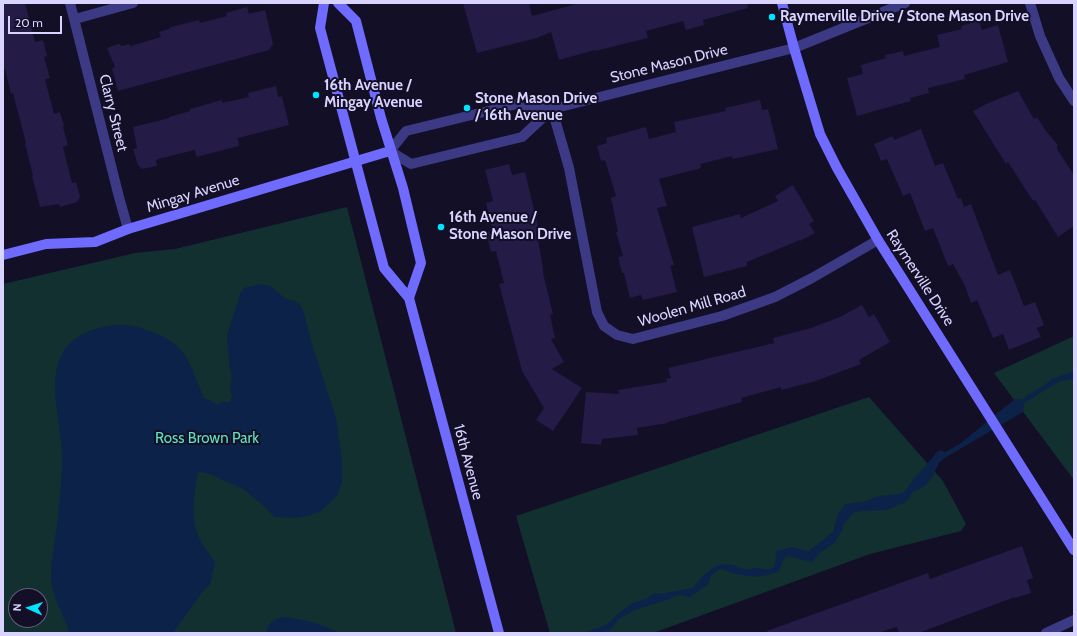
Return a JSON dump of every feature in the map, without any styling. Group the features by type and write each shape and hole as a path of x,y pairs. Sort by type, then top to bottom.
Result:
{"street":[{"name":"Clarry Street","path":"70,3 128,229"},
{"path":"75,19 133,3"},
{"name":"16th Avenue","path":"324,3 320,28 384,268 409,298 499,633"},
{"path":"338,3 356,20 390,151 403,188 420,263 409,298"},
{"name":"Raymerville Drive","path":"782,3 820,134 837,168 878,240 1074,550"},
{"name":"Stone Mason Drive","path":"552,109 522,137 411,164 390,151 406,131 517,104 552,109 794,48 905,3"},
{"path":"1030,3 1040,36 1059,78 1074,101"},
{"name":"Woolen Mill Road","path":"552,109 569,168 597,312 604,326 617,335 633,339 722,316 775,298 878,240"},
{"name":"Mingay Avenue","path":"3,255 46,244 95,242 128,229 390,151"},
{"path":"1046,633 1074,620"}],"green space":[{"name":"Ross Brown Park","path":"347,207 456,633 3,633 3,284 135,253 175,249"},
{"path":"1074,336 1074,480 994,373"},
{"path":"869,397 943,481 966,524 961,531 870,554 653,633 550,633 516,516"}],"water":[{"path":"261,284 271,286 283,297 299,303 303,310 313,347 336,418 342,460 342,483 337,496 321,511 308,516 296,518 274,517 265,507 243,489 207,473 199,472 197,474 194,497 194,521 200,539 215,562 210,585 204,590 173,633 69,633 53,591 51,578 51,565 59,506 62,465 62,447 55,390 56,372 61,356 72,342 89,331 105,326 137,326 161,335 179,348 190,365 204,398 218,405 222,402 230,402 232,397 230,386 232,379 227,335 241,292 244,288"},
{"path":"1074,371 1074,379 1060,381 1024,403 1023,412 943,459 939,463 931,480 922,488 913,492 904,503 886,510 853,513 843,525 843,529 835,542 820,553 812,562 787,556 778,572 758,576 735,574 719,569 710,577 710,581 707,585 689,597 681,595 675,596 635,610 619,619 611,629 604,633 584,633 606,625 633,603 646,599 655,593 659,594 693,588 710,570 720,565 733,565 742,569 768,569 772,568 775,564 777,551 792,547 809,551 833,532 837,516 845,504 863,502 879,496 900,494 905,491 914,478 937,452 941,450 945,452 961,443 1015,399 1022,399 1052,379"},
{"path":"282,617 311,622 339,633 266,633 271,623"}],"building":[{"path":"3,3 25,3 35,42 43,40 47,56 44,57 50,78 45,79 54,114 60,112 64,126 68,145 63,147 72,183 76,182 80,197 77,202 60,207 59,204 40,207 13,93 11,94 5,69 3,67"},
{"path":"463,3 529,3 532,16 580,3 747,3 748,8 703,20 704,25 686,30 683,21 646,31 648,38 559,60 551,32 537,38 477,53"},
{"path":"247,7 249,14 265,10 273,44 269,50 118,91 112,68 115,67 107,48 119,44 122,46 129,44 130,46 161,37 159,32 171,27 199,20 200,23 227,16 226,13"},
{"path":"979,21 982,30 998,25 1008,62 964,75 965,79 928,88 929,93 910,98 911,101 857,116 847,78 863,74 861,65 886,58 885,55 903,51 904,56 940,47 937,35 962,29 961,26"},
{"path":"276,86 278,97 282,96 289,125 238,138 239,146 196,157 195,150 158,159 156,161 157,166 142,169 138,165 133,149 137,148 133,127 169,118 190,111 190,109 222,100 222,103 249,97 248,93"},
{"path":"1018,91 1034,119 1037,117 1057,144 1057,149 1074,175 1074,226 1058,237 1035,200 1033,201 1008,162 1006,164 973,111"},
{"path":"760,100 762,110 768,109 778,149 733,159 732,156 700,164 701,168 659,179 667,206 657,208 674,265 670,266 677,292 643,300 641,295 630,298 624,273 622,273 618,257 623,256 616,232 618,232 611,198 616,196 605,160 601,161 597,146 607,143 606,138 646,127 649,139 676,132 674,122 726,111 725,108"},
{"path":"921,129 935,166 943,163 958,199 961,198 964,207 971,204 998,275 1010,270 1024,306 1035,302 1044,325 1037,328 1041,337 1009,350 1003,334 993,338 977,300 971,303 965,286 953,264 948,266 933,228 925,231 910,193 903,196 887,159 881,161 874,144 893,136 894,140"},
{"path":"509,164 512,175 525,172 540,234 537,234 543,273 553,314 550,315 555,338 551,339 564,362 552,369 582,388 553,431 536,420 544,408 522,371 499,284 504,283 496,251 491,252 486,232 493,231 486,203 493,201 485,170"},
{"path":"793,185 814,221 809,224 815,233 800,241 747,262 747,266 704,277 692,227 740,214 741,218 778,201 775,196"},
{"path":"862,305 869,317 874,314 890,342 859,360 861,364 813,382 781,390 781,387 741,398 742,402 668,423 637,428 638,435 602,439 601,445 581,443 586,392 619,394 618,390 667,382 666,379 671,378 668,368 774,343 773,338 811,328 840,317"},
{"path":"1022,546 1033,578 1027,580 1031,593 1015,597 921,632 899,633 897,627 877,633 768,633 767,631 928,573 930,579"}],"place":[{"name":"Raymerville Drive / Stone Mason Drive","path":"772,17"},
{"name":"16th Avenue / Mingay Avenue","path":"316,95"},
{"name":"Stone Mason Drive / 16th Avenue","path":"467,108"},
{"name":"16th Avenue / Stone Mason Drive","path":"441,227"}]}
